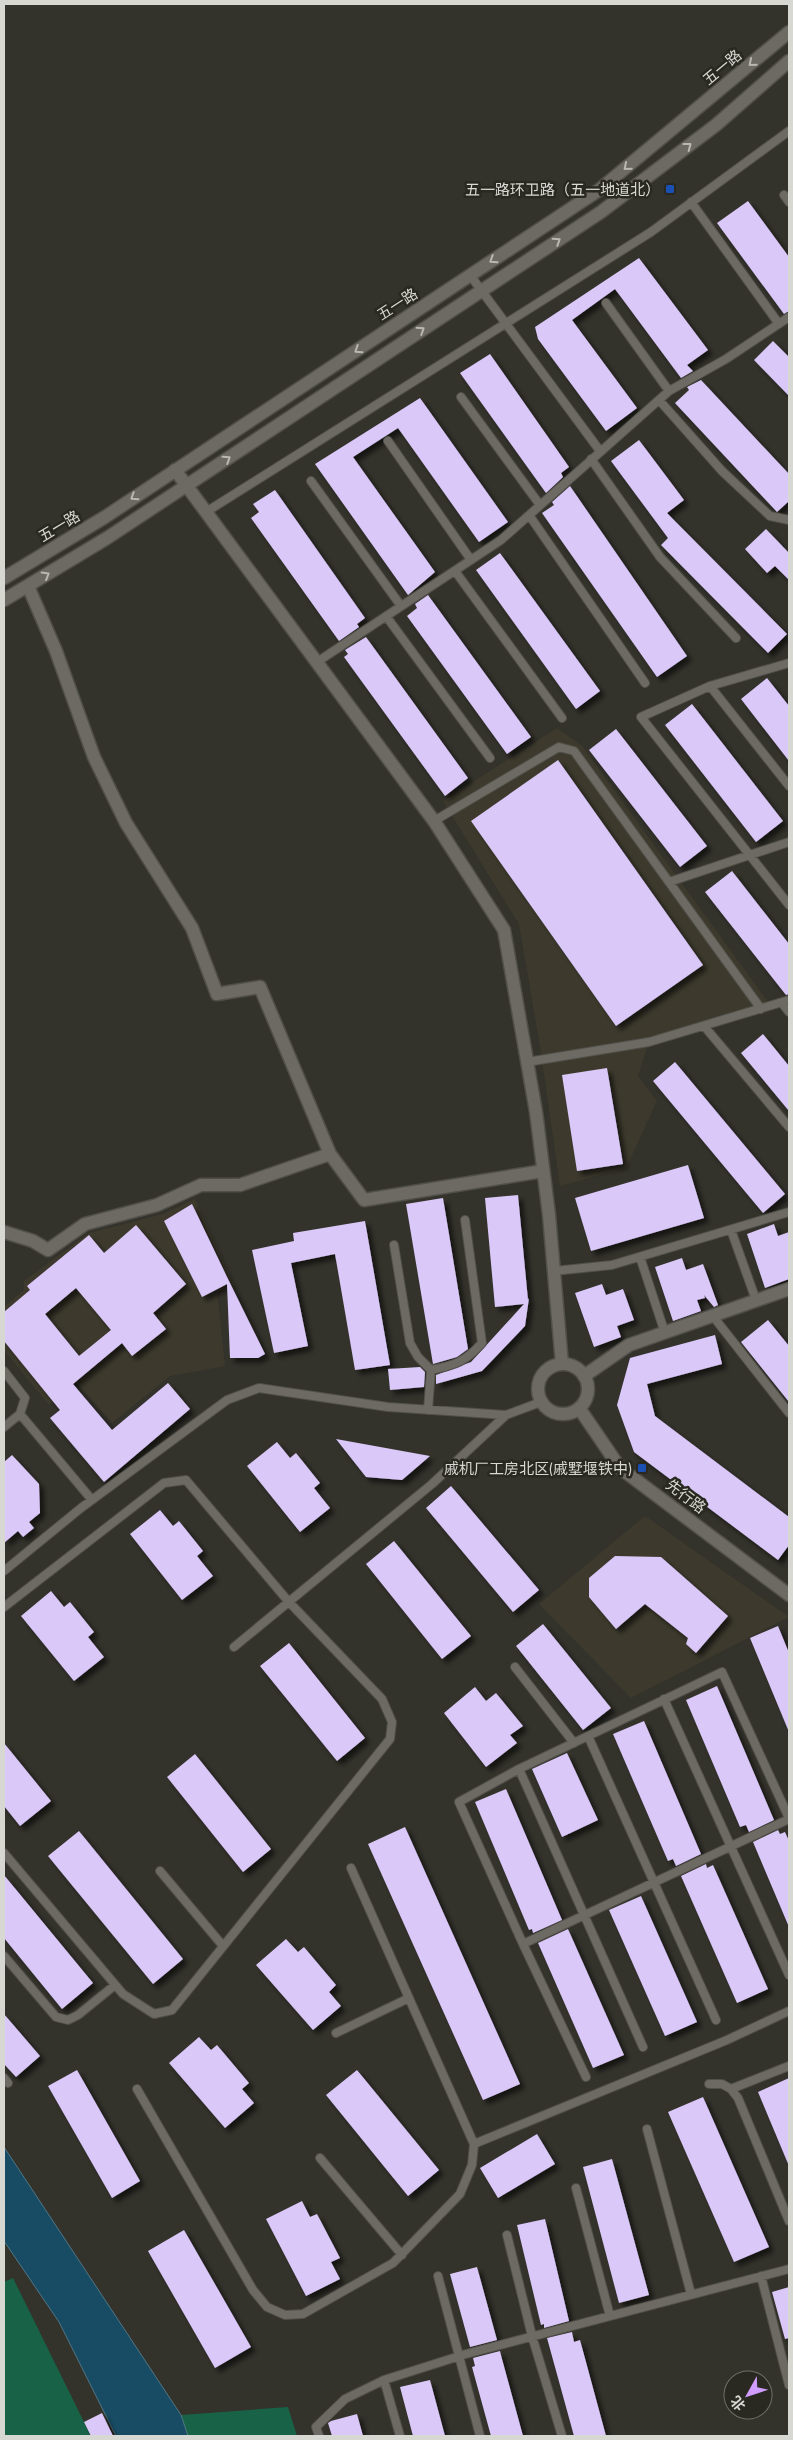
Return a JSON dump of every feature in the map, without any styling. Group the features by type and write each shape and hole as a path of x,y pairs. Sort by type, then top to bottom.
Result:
{"street":[{"name":"五一路","path":"4,578 105,517 599,190 789,32"},
{"path":"4,600 107,538 609,206 716,125 789,61"},
{"path":"175,470 434,821 504,930 527,1062 543,1171 562,1364"},
{"path":"28,586 56,651 94,757 126,823 192,928 217,994 260,987 330,1154 364,1200 543,1171"},
{"path":"4,1232 33,1241 48,1250 85,1224 158,1205 201,1185 240,1185 330,1154"},
{"path":"584,1376 629,1345 789,1290"},
{"path":"562,1364 570,1366 584,1376 588,1393 579,1408 570,1414 559,1414 549,1410 541,1402 538,1391 540,1380 546,1371 562,1364"},
{"name":"先行路","path":"579,1408 620,1468 789,1592"}],"lane":[{"path":"206,512 651,232 789,131"},
{"path":"692,202 779,324"},
{"path":"470,275 600,451"},
{"path":"606,303 669,391"},
{"path":"317,662 501,540 669,391 726,359 789,317"},
{"path":"462,397 540,505"},
{"path":"659,400 722,471 770,516 789,520"},
{"path":"388,441 472,560"},
{"path":"591,459 660,557 736,638"},
{"path":"311,481 401,606"},
{"path":"529,515 645,684"},
{"path":"455,571 562,718"},
{"path":"386,616 490,758"},
{"path":"789,663 710,686 641,717 789,906"},
{"path":"710,686 789,786"},
{"path":"434,821 559,747 574,752 761,1009"},
{"path":"669,882 789,842"},
{"path":"527,1062 649,1042 785,1002 789,1012"},
{"path":"704,1026 789,1128"},
{"path":"554,1271 612,1265 789,1212"},
{"path":"431,1370 468,1358 482,1343 465,1220"},
{"path":"731,1230 756,1300"},
{"path":"394,1245 410,1343 418,1357 431,1370 428,1410"},
{"path":"640,1257 665,1333"},
{"path":"712,1316 789,1413"},
{"path":"4,1371 25,1398 20,1414 4,1427"},
{"path":"4,1571 92,1500 227,1400 259,1388 388,1407 506,1415"},
{"path":"234,1647 432,1484 506,1415 541,1402"},
{"path":"20,1414 92,1500"},
{"path":"4,1607 164,1483 186,1480 288,1601 382,1699 392,1722 390,1739 172,2010 154,2014 122,1994 4,1853"},
{"path":"515,1667 574,1743"},
{"path":"523,1944 789,1818 722,1672 519,1769 459,1802 523,1944 586,2077"},
{"path":"664,1699 789,1974"},
{"path":"588,1736 716,2020"},
{"path":"519,1769 644,2047"},
{"path":"138,2089 253,2290 267,2307 285,2315 303,2314 393,2263 460,2194 472,2164 474,2144 351,1868"},
{"path":"160,1871 223,1946"},
{"path":"4,1956 56,2017 68,2020 78,2015 115,1984"},
{"path":"336,2034 409,1998"},
{"path":"474,2144 727,2040 789,2012"},
{"path":"731,2089 789,2066"},
{"path":"709,2084 722,2084 731,2089 738,2098 789,2221"},
{"path":"647,2130 691,2294"},
{"path":"320,2158 402,2254"},
{"path":"576,2188 610,2316"},
{"path":"507,2235 532,2336 562,2436"},
{"path":"319,2436 316,2427 345,2399 384,2380 459,2356 789,2269"},
{"path":"438,2276 480,2436"},
{"path":"761,2276 789,2385"},
{"path":"384,2380 400,2436"}],"shaded area":[{"path":"557,728 582,746 771,1006 649,1042 638,1076 657,1101 626,1168 560,1186 540,1046 519,924 443,801"},
{"path":"195,1199 234,1285 217,1292 225,1366 170,1376 112,1423 75,1381 49,1405 4,1350 4,1307 24,1290 24,1281 89,1233 163,1214"},
{"path":"645,1516 789,1617 631,1698 539,1604"}],"green space":[{"path":"13,2278 91,2436 4,2436 4,2282"},
{"path":"288,2407 297,2436 188,2436 181,2415"}],"water":[{"path":"4,2147 181,2415 188,2436 116,2436 59,2322 4,2241"}],"building":[{"path":"748,201 789,257 789,311 784,314 717,223"},
{"path":"639,258 708,350 687,365 693,371 681,378 615,289 572,320 637,408 606,431 538,339 535,327"},
{"path":"773,341 789,357 789,396 754,360"},
{"path":"490,354 569,467 561,473 563,477 546,493 460,373"},
{"path":"701,380 789,474 789,501 777,512 675,403 689,390 687,387"},
{"path":"420,398 508,522 479,542 398,428 353,457 435,572 408,595 315,464"},
{"path":"639,440 684,500 667,513 787,634 768,653 661,545 668,538 611,461"},
{"path":"570,486 687,656 657,677 542,513 554,505 552,502"},
{"path":"275,490 365,618 357,624 359,627 339,641 251,518 259,512 253,504"},
{"path":"766,529 789,553 789,580 775,566 767,573 745,549"},
{"path":"500,553 600,691 576,709 476,570"},
{"path":"428,595 531,737 507,754 407,616 417,608 415,604"},
{"path":"366,637 468,778 445,796 344,657 348,654 345,650"},
{"path":"767,678 789,706 789,761 741,699"},
{"path":"692,704 783,821 756,842 665,725"},
{"path":"616,729 707,846 680,867 589,750"},
{"path":"558,760 703,965 616,1026 471,821"},
{"path":"732,871 789,944 789,994 786,995 705,892"},
{"path":"763,1034 789,1066 789,1111 741,1053"},
{"path":"675,1062 785,1194 763,1213 653,1081"},
{"path":"607,1068 623,1164 577,1171 562,1075"},
{"path":"688,1165 704,1218 591,1251 575,1198"},
{"path":"518,1195 528,1300 529,1298 525,1326 482,1371 436,1384 436,1375 471,1362 524,1304 495,1307 485,1198"},
{"path":"443,1198 468,1349 457,1357 433,1364 406,1204"},
{"path":"192,1204 265,1354 258,1358 230,1358 227,1284 202,1297 164,1221"},
{"path":"365,1221 390,1365 355,1370 335,1254 291,1263 308,1346 274,1353 252,1250 294,1241 293,1233"},
{"path":"774,1224 778,1236 789,1232 789,1279 765,1288 747,1234"},
{"path":"136,1225 186,1284 153,1313 166,1329 132,1356 122,1343 73,1384 112,1430 168,1383 190,1409 104,1482 50,1418 60,1410 4,1341 4,1312 30,1290 27,1286 89,1235 104,1253","holes":["76,1288 111,1330 79,1356 45,1314"]},
{"path":"682,1258 686,1270 703,1264 718,1305 714,1307 704,1295 705,1298 697,1300 701,1311 673,1321 655,1267"},
{"path":"602,1284 606,1295 623,1289 634,1320 617,1326 621,1337 594,1347 575,1293"},
{"path":"768,1320 789,1346 789,1402 741,1342"},
{"path":"715,1335 722,1364 647,1384 655,1416 789,1517 789,1545 778,1560 634,1452 617,1405 630,1358"},
{"path":"420,1367 425,1372 424,1387 390,1390 388,1369"},
{"path":"336,1439 430,1456 402,1480 366,1477"},
{"path":"277,1442 290,1458 296,1453 320,1483 314,1488 330,1508 300,1532 247,1466"},
{"path":"12,1455 39,1484 40,1513 29,1522 34,1528 23,1537 18,1531 4,1543 4,1462"},
{"path":"451,1486 539,1590 513,1612 426,1508"},
{"path":"160,1510 173,1526 179,1521 203,1551 197,1556 213,1576 182,1600 130,1534"},
{"path":"394,1541 471,1636 442,1659 366,1564"},
{"path":"615,1556 661,1557 728,1616 696,1653 686,1644 688,1638 645,1604 616,1629 589,1597 589,1578"},
{"path":"51,1591 64,1607 70,1602 94,1632 88,1637 104,1657 74,1681 21,1616"},
{"path":"543,1624 611,1708 583,1730 516,1646"},
{"path":"778,1626 789,1653 789,1732 750,1638"},
{"path":"289,1643 365,1738 337,1761 260,1666"},
{"path":"717,1686 774,1820 749,1832 746,1825 740,1827 686,1700"},
{"path":"475,1687 486,1701 496,1693 523,1726 510,1735 517,1743 486,1767 444,1713"},
{"path":"644,1721 701,1854 676,1866 673,1859 668,1861 613,1734"},
{"path":"4,1743 51,1801 20,1826 4,1806"},
{"path":"567,1753 598,1820 562,1837 532,1769"},
{"path":"195,1754 271,1849 243,1872 167,1777"},
{"path":"506,1789 562,1920 533,1933 532,1929 529,1930 475,1802"},
{"path":"405,1827 520,2084 483,2100 368,1844"},
{"path":"778,1830 780,1834 785,1832 789,1841 789,1927 753,1842"},
{"path":"79,1831 183,1959 153,1984 48,1856"},
{"path":"706,1864 707,1868 713,1865 768,1989 737,2003 681,1876"},
{"path":"4,1875 93,1983 62,2009 4,1938"},
{"path":"641,1896 697,2022 665,2036 609,1910"},
{"path":"568,1929 624,2055 593,2068 538,1943"},
{"path":"286,1939 298,1952 304,1947 336,1985 329,1992 341,2006 313,2030 256,1965"},
{"path":"4,2014 40,2056 16,2077 4,2064"},
{"path":"199,2037 211,2050 217,2045 249,2083 242,2089 254,2103 225,2128 169,2063"},
{"path":"77,2070 140,2181 112,2198 48,2086"},
{"path":"357,2070 439,2170 408,2196 326,2095"},
{"path":"789,2078 789,2166 758,2092"},
{"path":"703,2097 769,2247 734,2262 668,2112"},
{"path":"537,2134 555,2164 498,2198 480,2168"},
{"path":"612,2159 649,2295 619,2303 583,2167"},
{"path":"302,2201 310,2217 317,2214 340,2258 331,2262 340,2279 306,2296 266,2219"},
{"path":"545,2219 569,2321 544,2328 544,2324 541,2325 517,2225"},
{"path":"184,2230 251,2347 215,2368 148,2251"},
{"path":"477,2267 497,2340 470,2347 450,2274"},
{"path":"789,2287 789,2338 785,2339 772,2292"},
{"path":"572,2332 574,2342 580,2340 606,2436 574,2436 547,2338"},
{"path":"500,2351 523,2436 491,2436 472,2367 475,2366 473,2358"},
{"path":"430,2380 445,2436 413,2436 400,2387"},
{"path":"102,2413 113,2436 91,2436 84,2422"},
{"path":"357,2414 363,2436 332,2436 328,2423"}],"place":[{"name":"五一路环卫路（五一地道北）","path":"670,189"},
{"name":"戚机厂工房北区(戚墅堰铁中)","path":"642,1468"}]}
